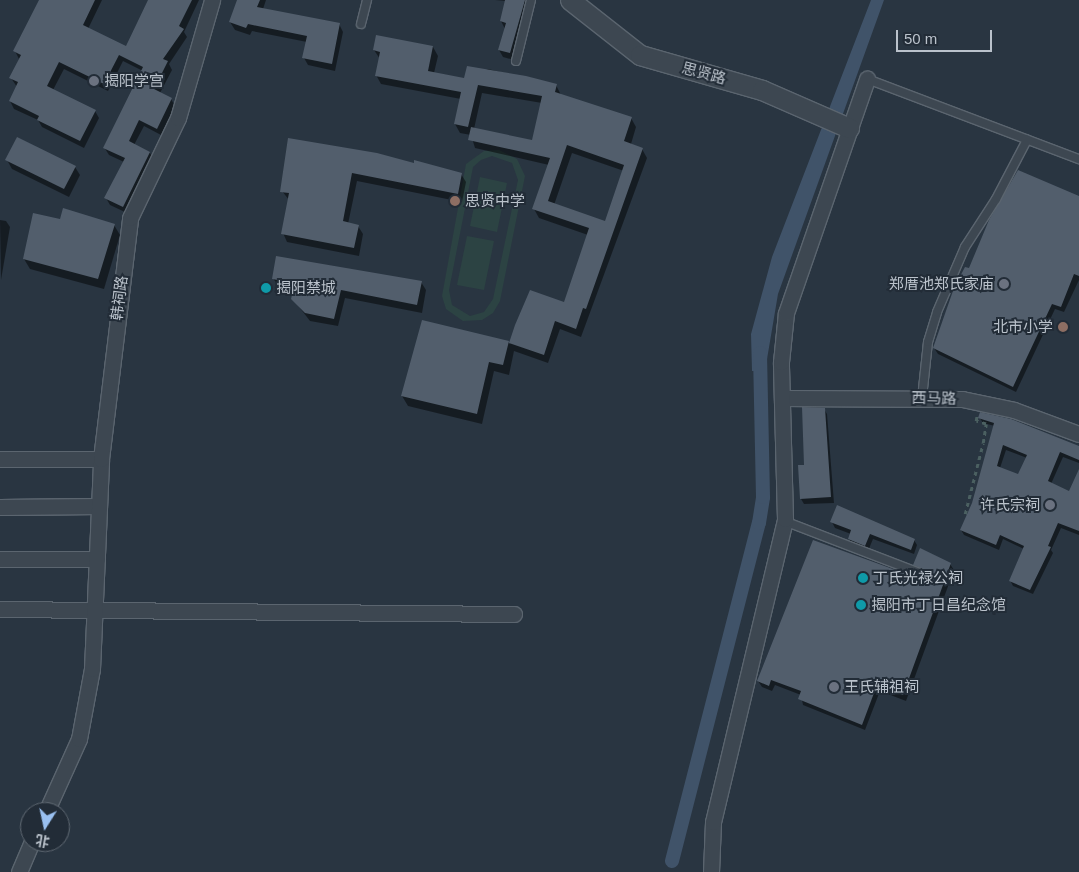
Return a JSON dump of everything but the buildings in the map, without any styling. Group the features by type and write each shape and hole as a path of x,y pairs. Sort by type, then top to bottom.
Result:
{"street":[{"name":"韩祠路","path":"51,802 79,739 92,668 101,459 130,218 178,118 212,0"},
{"name":"思贤路","path":"570,0 640,55 762,90 846,127"},
{"path":"711,872 713,822 784,521 781,362 786,313 846,127 867,79"},
{"name":"西马路","path":"783,398 922,398 979,401 1079,434"},
{"path":"0,459 101,459"},
{"path":"0,507 99,506"},
{"path":"0,559 97,559"},
{"path":"0,609 514,614"},
{"path":"18,872 27,852"}],"lane":[{"path":"361,24 367,0"},
{"path":"516,61 532,0"},
{"path":"867,79 1079,159"},
{"path":"922,398 928,342 937,312 965,247 996,199 1027,140"},
{"path":"784,521 925,575"}],"path":[{"path":"965,514 986,424 976,421 979,401"}],"green space":[{"path":"499,150 517,159 525,176 500,301 493,313 482,320 463,321 446,309 442,296 466,164 484,151","holes":["492,156 512,163 518,180 493,299 484,312 470,316 452,305 449,290 473,167 481,160"]},
{"path":"480,177 507,183 497,232 470,226"},
{"path":"467,236 494,241 484,290 457,285"}],"water":[{"path":"871,0 884,0 778,294 765,371 752,371 751,334 772,257"}],"waterway":[{"path":"672,861 759,523 763,497 760,353"}],"place":[{"name":"揭阳学宫","path":"94,81"},
{"name":"思贤中学","path":"455,201"},
{"name":"郑厝池郑氏家庙","path":"1004,284"},
{"name":"揭阳禁城","path":"266,288"},
{"name":"北市小学","path":"1063,327"},
{"name":"许氏宗祠","path":"1050,505"},
{"name":"丁氏光禄公祠","path":"863,578"},
{"name":"揭阳市丁日昌纪念馆","path":"861,605"},
{"name":"王氏辅祖祠","path":"834,687"}]}
